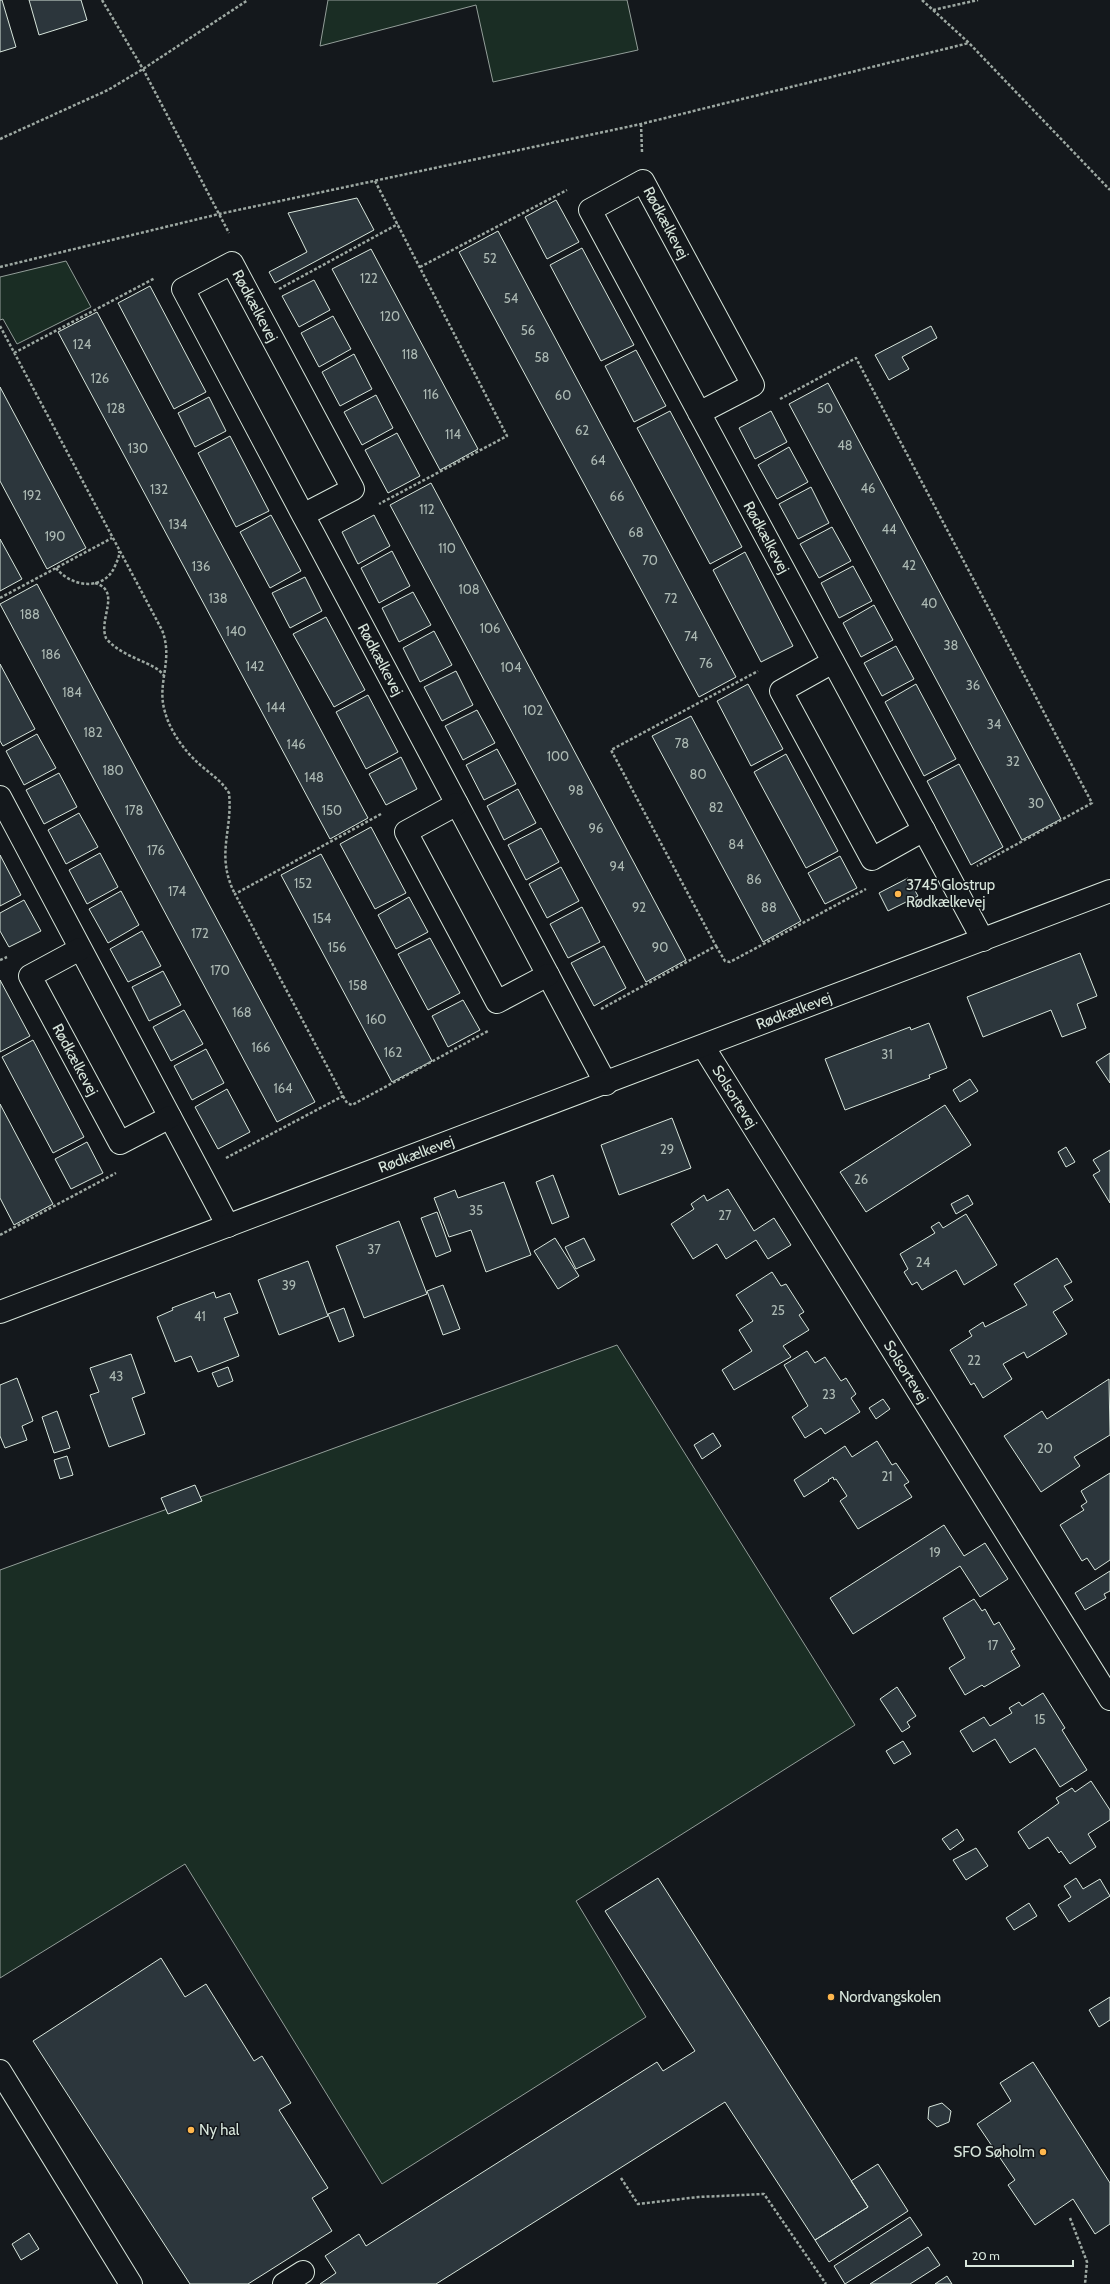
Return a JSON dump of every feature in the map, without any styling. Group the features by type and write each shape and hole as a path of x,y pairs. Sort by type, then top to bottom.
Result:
{"street":[{"name":"Rødkælkevej","path":"699,413 753,384 643,181 590,210 699,413 833,662 924,830 982,940"},
{"name":"Rødkælkevej","path":"303,515 353,489 232,263 183,289 303,515 606,1084"},
{"path":"833,662 781,691 872,858 924,830"},
{"path":"0,797 228,1226"},
{"path":"457,804 406,832 497,1002 548,975"},
{"name":"Rødkælkevej","path":"0,1312 606,1084 1110,891"},
{"name":"Rødkælkevej","path":"80,949 30,976 108,1122 120,1143 170,1117"},
{"name":"Solsortevej","path":"703,1046 1110,1699"},
{"path":"0,2071 131,2284"},
{"path":"284,2284 303,2272"}],"path":[{"path":"102,0 143,69 232,238 232,263"},
{"path":"0,139 108,90 143,69 248,0"},
{"path":"922,0 969,43 1110,190"},
{"path":"933,11 978,0"},
{"path":"0,268 219,214 641,124 969,43"},
{"path":"635,154 642,150"},
{"path":"375,181 507,436 377,505"},
{"path":"420,267 573,187"},
{"path":"253,302 398,224"},
{"path":"14,353 162,275"},
{"path":"0,326 165,639 167,663 164,676 163,702 171,727 192,757 222,784 229,793 225,853 226,874 235,894 347,1103 352,1105 490,1031"},
{"path":"774,402 856,358 1092,803 951,881"},
{"path":"0,598 113,538"},
{"path":"56,568 61,575 73,582 85,584 95,583 113,571 118,560 118,549"},
{"path":"95,583 106,590 110,598 104,622 106,638 124,654 154,666 164,676"},
{"path":"764,668 611,750 725,961 730,962 867,889"},
{"path":"235,894 388,810"},
{"path":"574,1024 716,946"},
{"path":"199,1172 343,1096"},
{"path":"0,1235 118,1171"},
{"path":"621,2178 638,2204 698,2197 764,2194 826,2284"},
{"path":"1070,2218 1087,2262 1085,2284"}],"green space":[{"path":"328,0 627,0 638,50 493,82 476,5 320,46"},
{"path":"66,261 91,307 17,344 3,319 0,320 0,277"},
{"path":"617,1345 855,1725 576,1901 646,2017 382,2184 185,1864 0,1978 0,1570"}],"building":[{"path":"0,0 2,0 16,47 0,52"},
{"path":"29,0 81,0 87,20 39,35"},
{"path":"357,198 374,230 275,283 269,272 307,252 288,213"},
{"path":"556,200 579,242 547,259 525,217"},
{"path":"498,231 736,677 699,697 459,252"},
{"path":"582,248 634,345 601,361 550,265"},
{"path":"371,249 478,449 440,470 332,269"},
{"path":"314,280 330,310 299,327 282,296"},
{"path":"150,286 206,392 174,409 118,303"},
{"path":"97,312 368,818 330,839 58,332"},
{"path":"333,316 351,349 319,367 301,333"},
{"path":"931,326 937,338 902,357 909,369 889,380 875,355"},
{"path":"636,350 666,406 634,422 605,366"},
{"path":"354,354 372,389 340,406 322,372"},
{"path":"828,383 1061,819 1022,840 789,404"},
{"path":"0,387 86,548 47,569 0,481"},
{"path":"376,395 393,428 362,445 344,412"},
{"path":"209,397 226,431 195,447 178,413"},
{"path":"670,411 742,547 710,564 637,428"},
{"path":"771,411 787,442 755,459 739,428"},
{"path":"397,433 420,476 388,493 365,450"},
{"path":"230,436 269,511 236,527 198,453"},
{"path":"789,447 808,482 777,499 758,465"},
{"path":"431,483 686,960 646,982 390,505"},
{"path":"811,487 829,523 798,539 779,504"},
{"path":"271,515 301,571 270,588 240,532"},
{"path":"374,515 390,546 358,564 342,532"},
{"path":"832,527 851,561 819,578 800,544"},
{"path":"0,539 22,579 0,591"},
{"path":"392,551 410,586 379,603 361,568"},
{"path":"745,552 793,646 761,662 713,570"},
{"path":"853,566 872,601 839,618 821,583"},
{"path":"305,577 322,611 290,628 272,593"},
{"path":"37,584 315,1102 277,1122 0,604"},
{"path":"413,592 431,625 399,642 382,608"},
{"path":"874,605 893,640 861,657 843,623"},
{"path":"326,617 365,690 334,707 293,634"},
{"path":"434,631 452,665 420,682 403,648"},
{"path":"896,646 914,679 882,696 864,663"},
{"path":"0,664 35,729 3,746 0,741"},
{"path":"456,671 473,705 442,721 424,687"},
{"path":"748,684 783,749 751,766 717,701"},
{"path":"916,684 956,759 924,776 885,702"},
{"path":"368,695 398,752 366,769 336,712"},
{"path":"477,710 495,743 463,760 445,726"},
{"path":"691,716 801,921 763,942 652,736"},
{"path":"37,734 56,768 24,785 6,751"},
{"path":"497,749 516,784 484,800 466,765"},
{"path":"786,754 838,851 806,868 754,772"},
{"path":"401,757 417,789 386,805 369,774"},
{"path":"959,764 1003,847 971,865 927,781"},
{"path":"59,773 77,807 44,824 26,790"},
{"path":"518,789 536,823 504,840 487,806"},
{"path":"79,813 98,847 66,864 48,830"},
{"path":"371,827 406,893 375,909 340,844"},
{"path":"541,828 559,862 526,880 508,845"},
{"path":"100,853 118,887 87,904 69,870"},
{"path":"321,854 432,1061 392,1082 281,875"},
{"path":"0,855 21,895 0,906"},
{"path":"840,856 857,888 825,904 808,873"},
{"path":"561,867 579,901 547,918 529,884"},
{"name":"3745 Glostrup Rødkælkevej","path":"908,878 918,896 888,911 879,893"},
{"path":"121,891 139,925 108,943 89,909"},
{"path":"409,897 428,932 396,949 378,915"},
{"path":"24,900 41,931 9,947 0,931 0,913"},
{"path":"582,907 600,942 568,958 550,924"},
{"path":"142,931 161,966 128,982 110,949"},
{"path":"430,938 460,993 428,1010 398,954"},
{"path":"604,946 626,988 594,1006 571,963"},
{"path":"1080,953 1097,996 1077,1004 1086,1028 1062,1037 1051,1010 983,1037 967,997"},
{"path":"163,971 181,1005 149,1021 132,987"},
{"path":"0,980 30,1036 0,1052"},
{"path":"463,1000 480,1030 448,1047 432,1016"},
{"path":"184,1010 203,1044 171,1061 153,1027"},
{"path":"929,1023 947,1068 929,1075 930,1078 845,1110 825,1059 910,1027 911,1030"},
{"path":"33,1040 84,1137 53,1153 2,1057"},
{"path":"206,1049 224,1083 192,1100 174,1066"},
{"path":"1110,1053 1110,1083 1096,1062"},
{"path":"970,1079 978,1091 960,1102 953,1090"},
{"path":"227,1089 250,1132 218,1149 195,1107"},
{"path":"0,1104 53,1204 14,1225 0,1198"},
{"path":"945,1105 971,1145 866,1212 840,1172"},
{"path":"672,1118 691,1168 619,1195 601,1145"},
{"path":"87,1142 103,1173 71,1189 55,1159"},
{"path":"1066,1147 1075,1162 1066,1167 1058,1152"},
{"path":"1110,1150 1110,1203 1093,1175 1100,1171 1093,1160"},
{"path":"553,1175 569,1217 552,1224 536,1182"},
{"path":"504,1182 531,1255 486,1272 471,1230 449,1237 434,1198 455,1190 458,1198"},
{"path":"728,1189 754,1231 774,1218 791,1245 768,1259 756,1240 726,1259 717,1244 693,1259 671,1224 694,1209 691,1204 704,1195 707,1201"},
{"path":"968,1195 973,1204 956,1214 951,1204"},
{"path":"437,1212 451,1251 436,1257 421,1218"},
{"path":"966,1214 997,1265 964,1285 956,1270 922,1290 917,1282 912,1285 904,1272 908,1269 900,1254 935,1233 931,1227 939,1222 943,1228"},
{"path":"399,1221 427,1294 364,1318 336,1246"},
{"path":"555,1238 579,1276 558,1289 534,1251"},
{"path":"584,1238 595,1260 576,1269 565,1247"},
{"path":"1057,1258 1072,1282 1064,1286 1073,1300 1053,1312 1067,1334 1027,1358 1024,1352 1003,1364 1012,1379 983,1398 974,1383 971,1385 950,1350 972,1336 969,1331 983,1322 985,1327 1027,1305 1014,1284"},
{"path":"308,1261 328,1316 279,1335 258,1280"},
{"path":"772,1272 781,1286 786,1284 804,1312 799,1315 809,1330 783,1346 791,1357 734,1390 722,1370 752,1351 739,1330 753,1321 736,1295"},
{"path":"443,1285 460,1329 443,1335 427,1291"},
{"path":"214,1292 216,1298 230,1293 238,1313 224,1318 239,1356 198,1372 191,1356 175,1362 157,1317 173,1310 172,1308"},
{"path":"344,1308 354,1336 339,1342 328,1314"},
{"path":"807,1351 815,1363 825,1357 841,1381 846,1378 856,1394 851,1398 860,1412 825,1434 821,1428 805,1438 792,1417 808,1406 784,1365"},
{"path":"131,1354 145,1393 132,1398 145,1434 109,1447 90,1395 99,1392 90,1368"},
{"path":"228,1367 233,1381 218,1387 212,1373"},
{"path":"17,1378 33,1421 22,1426 27,1440 5,1448 0,1436 0,1385"},
{"path":"1109,1379 1110,1435 1074,1457 1080,1466 1041,1492 1004,1436 1042,1411 1047,1419"},
{"path":"883,1399 890,1409 876,1419 869,1408"},
{"path":"57,1411 70,1448 54,1453 42,1417"},
{"path":"713,1433 721,1446 702,1459 694,1445"},
{"path":"877,1441 892,1465 896,1463 909,1482 904,1485 912,1497 858,1529 840,1501 847,1496 836,1479 834,1480 833,1477 804,1497 794,1480 845,1446 852,1457"},
{"path":"67,1456 73,1475 60,1479 54,1460"},
{"path":"1110,1473 1110,1560 1095,1570 1087,1558 1082,1561 1060,1525 1084,1510 1081,1506 1087,1502 1081,1491"},
{"path":"195,1485 202,1501 168,1514 161,1498"},
{"path":"944,1525 964,1556 985,1543 1008,1579 980,1597 960,1566 853,1634 830,1598"},
{"path":"1110,1571 1110,1591 1104,1594 1106,1598 1085,1610 1075,1593"},
{"path":"974,1599 982,1611 985,1609 994,1625 999,1622 1015,1649 1011,1651 1020,1666 984,1687 982,1685 965,1695 949,1668 965,1658 943,1618"},
{"path":"897,1687 916,1716 907,1722 910,1727 902,1732 880,1699"},
{"path":"1043,1693 1065,1728 1062,1730 1087,1770 1060,1787 1035,1748 1010,1763 995,1739 973,1752 960,1731 984,1717 990,1726 1012,1713 1009,1708 1019,1702 1022,1706"},
{"path":"903,1741 911,1754 894,1764 886,1751"},
{"path":"1091,1781 1110,1810 1110,1820 1088,1834 1096,1847 1070,1864 1061,1851 1059,1853 1048,1837 1029,1849 1018,1832 1059,1803 1056,1798 1072,1788 1075,1792"},
{"path":"957,1829 964,1840 950,1850 942,1839"},
{"path":"976,1848 988,1866 966,1880 953,1860"},
{"path":"658,1878 868,2207 815,2240 725,2102 436,2284 320,2284 336,2273 325,2256 359,2234 366,2246 657,2062 663,2071 695,2051 605,1911"},
{"path":"1076,1878 1083,1889 1100,1879 1110,1896 1069,1922 1058,1905 1071,1897 1064,1886"},
{"path":"1029,1903 1037,1916 1014,1930 1006,1918"},
{"name":"Ny hal","path":"161,1958 185,1997 206,1984 254,2061 262,2056 291,2103 279,2110 328,2188 312,2198 332,2231 248,2284 190,2284 33,2041"},
{"path":"1110,1997 1110,2020 1099,2027 1089,2010"},
{"name":"SFO Søholm","path":"1033,2062 1110,2183 1110,2224 1095,2234 1073,2199 1035,2225 1008,2185 1015,2180 977,2124 1011,2101 1000,2083"},
{"path":"942,2103 951,2111 949,2122 937,2127 928,2119 929,2107"},
{"path":"878,2164 908,2211 829,2262 815,2240 868,2207 851,2181"},
{"path":"910,2217 922,2235 845,2284 834,2266"},
{"path":"29,2233 39,2249 21,2260 12,2244"},
{"path":"928,2247 940,2265 910,2284 870,2284"},
{"path":"947,2276 952,2284 935,2284"}],"place":[{"name":"3745 Glostrup Rødkælkevej","path":"898,894"},
{"name":"Nordvangskolen","path":"831,1997"},
{"name":"Ny hal","path":"191,2130"},
{"name":"SFO Søholm","path":"1043,2152"}]}
